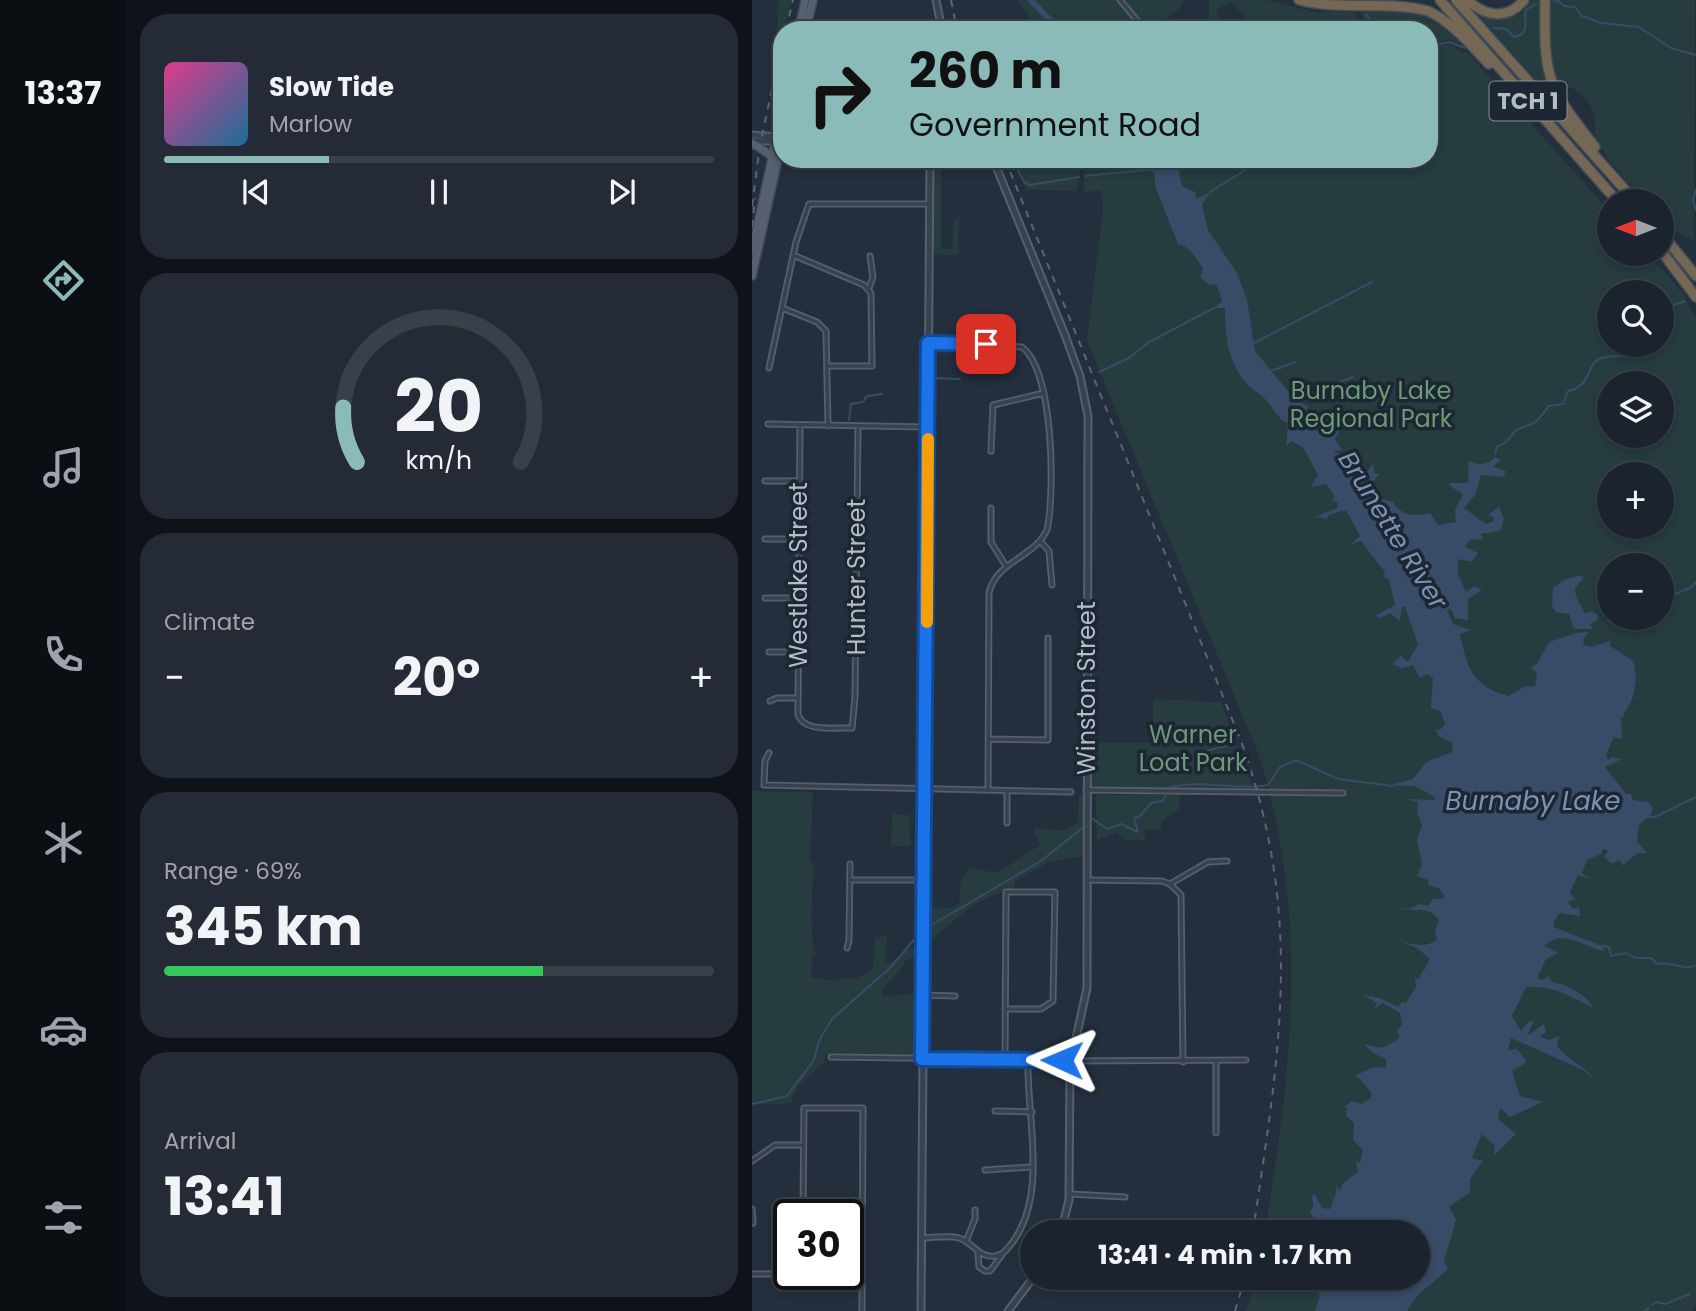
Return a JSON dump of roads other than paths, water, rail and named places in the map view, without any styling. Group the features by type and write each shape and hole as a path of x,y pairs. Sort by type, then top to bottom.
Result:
{"highway":[{"path":"1299,0 1334,6 1396,4 1428,12 1450,25 1520,92"},
{"name":"TCH 1","path":"1440,0 1606,189"},
{"name":"TCH 1","path":"1456,0 1626,189"},
{"path":"1467,0 1480,10 1495,14 1514,10 1524,0"},
{"path":"1545,0 1544,48 1553,88 1623,185"},
{"path":"1674,249 1695,276"},
{"path":"1672,266 1695,297"}],"main road":[{"path":"801,21 805,0"},
{"path":"808,21 813,0"},
{"path":"752,142 772,156 752,251"},
{"path":"752,276 773,168"}],"street":[{"path":"936,0 940,21"},
{"path":"1120,0 1138,21"},
{"path":"752,135 773,138"},
{"path":"752,142 773,140"},
{"path":"921,1311 930,168"},
{"name":"Winston Street","path":"996,168 1065,335 1085,397 1087,988 1071,1061 1069,1194 1064,1220"},
{"path":"769,368 793,255 809,204 929,204"},
{"path":"793,255 869,288"},
{"path":"828,366 872,366 873,298 869,288 873,277 870,256"},
{"path":"782,307 822,325 828,338 828,426"},
{"path":"928,343 1019,346 1029,354 1045,393 1049,418 1048,519 1040,542 1006,566 994,579 989,593 988,789"},
{"path":"991,451 994,405 1045,393"},
{"path":"768,425 928,427"},
{"name":"Westlake Street","path":"800,426 798,715 802,723"},
{"name":"Hunter Street","path":"802,723 809,726 852,728 855,697 858,426"},
{"path":"765,481 799,481"},
{"path":"991,508 991,542 1006,566"},
{"path":"765,539 799,539"},
{"path":"1040,542 1050,551 1052,585"},
{"path":"765,598 798,598"},
{"path":"988,739 1048,740 1048,638"},
{"path":"770,652 798,652"},
{"path":"770,701 777,698 798,698"},
{"path":"769,754 765,761 764,785 1071,792"},
{"path":"1007,790 1007,823"},
{"path":"1086,790 1343,793"},
{"path":"1170,884 1208,862 1227,861"},
{"path":"846,948 849,941 850,864"},
{"path":"850,880 924,880"},
{"path":"1088,880 1154,880 1170,884 1183,901 1183,1062"},
{"path":"1005,1009 1041,1009 1050,1005 1054,997 1055,892 1006,892 1005,1009 1005,1059"},
{"path":"923,995 955,996"},
{"path":"831,1057 1062,1060"},
{"path":"978,1253 979,1267 985,1272 990,1271 1020,1232 1028,1216 1031,1112 1028,1059"},
{"path":"1071,1061 1246,1060"},
{"path":"1216,1061 1216,1133"},
{"path":"803,1199 804,1108 863,1108 862,1199"},
{"path":"995,1111 1031,1112"},
{"path":"752,1161 775,1145 803,1145"},
{"path":"985,1170 993,1167 1031,1167"},
{"path":"1069,1194 1125,1197"},
{"path":"752,1209 753,1223"},
{"path":"965,1242 975,1219 975,1210"},
{"path":"921,1238 958,1238 978,1253 989,1256 1003,1254"},
{"path":"752,1274 773,1274"},
{"path":"862,1290 862,1311"},
{"path":"1008,1311 1024,1290"}],"water":[{"name":"Burnaby Lake","path":"1178,168 1182,186 1195,192 1196,199 1210,192 1202,205 1208,230 1237,273 1247,299 1255,351 1297,402 1308,406 1305,415 1311,424 1326,427 1324,431 1327,436 1334,429 1331,424 1338,422 1340,430 1335,439 1342,450 1333,451 1355,462 1345,464 1353,477 1362,479 1373,464 1374,473 1379,474 1373,482 1368,480 1364,484 1370,484 1366,490 1373,497 1393,502 1400,510 1409,514 1430,513 1438,525 1456,522 1455,510 1463,494 1449,483 1468,483 1469,461 1480,464 1495,457 1500,460 1493,467 1506,471 1504,475 1508,477 1481,475 1475,495 1464,508 1486,524 1494,521 1494,517 1488,515 1499,507 1504,519 1500,531 1481,534 1483,539 1470,540 1465,547 1478,553 1471,562 1458,559 1458,574 1466,592 1474,586 1482,590 1468,599 1468,620 1455,618 1451,609 1447,610 1453,624 1471,630 1460,634 1465,656 1479,681 1486,687 1508,696 1524,687 1535,686 1537,673 1531,668 1537,664 1549,642 1580,633 1589,632 1583,639 1584,645 1591,647 1610,641 1610,646 1633,661 1635,689 1623,714 1625,717 1621,717 1622,739 1614,737 1606,755 1608,760 1614,756 1615,759 1624,758 1605,767 1626,794 1631,794 1633,800 1648,802 1652,806 1652,813 1639,825 1637,841 1647,853 1637,853 1623,865 1619,860 1612,864 1604,857 1608,851 1603,849 1601,854 1587,860 1582,873 1591,879 1578,875 1570,893 1575,899 1568,902 1573,909 1579,907 1580,916 1560,913 1554,921 1554,927 1602,946 1604,951 1567,938 1559,938 1544,946 1558,953 1546,959 1537,978 1542,980 1549,976 1552,982 1570,988 1594,1008 1553,990 1526,987 1512,1016 1521,1031 1528,1022 1534,1021 1527,1036 1544,1024 1546,1032 1540,1037 1549,1040 1559,1036 1557,1046 1595,1080 1583,1070 1511,1038 1508,1050 1517,1049 1527,1062 1512,1071 1520,1096 1543,1102 1510,1117 1500,1108 1498,1119 1516,1134 1494,1155 1495,1146 1482,1134 1472,1158 1483,1161 1470,1179 1470,1192 1449,1207 1456,1220 1444,1261 1448,1269 1430,1285 1430,1220 1315,1220 1310,1212 1314,1205 1311,1196 1315,1194 1322,1208 1330,1209 1334,1199 1329,1195 1335,1198 1337,1183 1339,1192 1343,1183 1358,1172 1356,1161 1360,1163 1363,1150 1353,1140 1354,1123 1346,1116 1347,1108 1344,1107 1352,1101 1362,1104 1371,1098 1371,1092 1356,1075 1375,1067 1386,1068 1386,1059 1373,1053 1364,1044 1382,1048 1400,1038 1397,1031 1402,1025 1400,1013 1383,1003 1374,1009 1377,1003 1363,995 1379,998 1398,1007 1402,1002 1406,1003 1416,987 1415,979 1419,978 1430,959 1417,948 1394,938 1418,945 1437,940 1435,930 1439,920 1435,915 1425,910 1403,909 1396,908 1409,909 1419,904 1428,906 1433,899 1445,898 1439,888 1429,886 1428,880 1417,876 1422,865 1417,840 1422,825 1417,812 1418,802 1406,799 1434,800 1435,797 1414,786 1391,785 1413,779 1426,762 1452,752 1453,743 1439,736 1435,729 1440,730 1445,724 1441,712 1431,708 1433,678 1428,674 1420,678 1413,665 1402,668 1392,664 1401,656 1408,662 1418,644 1405,607 1402,607 1400,621 1390,613 1380,618 1375,616 1395,605 1389,579 1383,577 1385,572 1361,541 1350,545 1360,536 1346,510 1329,515 1327,519 1315,517 1337,508 1338,503 1331,500 1335,497 1326,484 1311,487 1318,475 1303,447 1291,441 1286,447 1288,423 1249,386 1236,369 1227,339 1225,308 1214,308 1222,301 1217,285 1208,284 1200,277 1203,269 1195,257 1190,250 1178,244 1156,189 1154,172 1143,170"},
{"path":"1580,575 1584,578 1575,588 1576,596 1585,614 1591,611 1597,614 1597,620 1590,624 1593,629 1574,629 1569,614 1556,612 1552,606 1553,588 1564,580"},
{"name":"Burnaby Lake","path":"1317,1290 1424,1290 1407,1311 1315,1311 1320,1296"}],"waterway":[{"name":"Brunette River","path":"1031,0 1051,21"},
{"path":"1557,0 1564,6 1575,7 1582,16 1601,23 1639,27 1671,48 1696,55"},
{"path":"1494,28 1506,29 1514,37 1523,33 1526,10 1537,3"},
{"path":"1366,14 1370,21"},
{"path":"1438,49 1440,44 1449,42 1465,48"},
{"path":"1017,168 1024,182 1030,185 1079,177"},
{"path":"1210,192 1247,169"},
{"path":"1085,176 1146,170"},
{"path":"1696,190 1693,200 1696,210"},
{"path":"1252,344 1372,282"},
{"path":"1674,305 1685,301"},
{"path":"1099,372 1129,358 1149,342 1214,308"},
{"path":"1495,454 1497,447 1505,443 1516,430 1536,422 1549,406 1563,404 1568,391 1581,384 1593,365 1605,357"},
{"path":"1271,371 1296,362"},
{"path":"1295,399 1353,377"},
{"path":"934,378 960,379"},
{"path":"849,420 851,404 863,402 867,396 882,394"},
{"path":"1674,594 1690,588 1696,582"},
{"path":"1200,752 1227,746"},
{"path":"1171,787 1196,784 1244,787 1268,785 1280,767 1296,760 1338,779 1393,786"},
{"path":"1093,819 1107,829 1121,824 1138,832 1134,818 1139,817 1151,803 1162,801 1166,796"},
{"path":"1648,817 1655,817 1696,797"},
{"path":"928,927 1041,861 1085,826"},
{"path":"752,1104 787,1096 814,1060 819,1041 832,1019 891,967 918,935"},
{"path":"1602,946 1609,947 1611,956 1626,953 1635,958 1651,958 1657,964 1687,967 1696,965"},
{"path":"1652,1305 1657,1302 1665,1304 1690,1294"},
{"path":"1644,1311 1649,1308"}],"railway":[{"path":"788,21 793,0"},
{"path":"951,0 955,21"},
{"path":"752,206 760,145 773,85"},
{"path":"1009,168 1241,741 1261,806 1274,867 1280,927 1281,986 1278,1045 1255,1220"},
{"path":"752,227 755,198"},
{"path":"1235,1311 1241,1290"}],"park label":[{"name":"Burnaby Lake Regional Park","path":"1371,404"},
{"name":"Warner Loat Park","path":"1193,748"}]}
